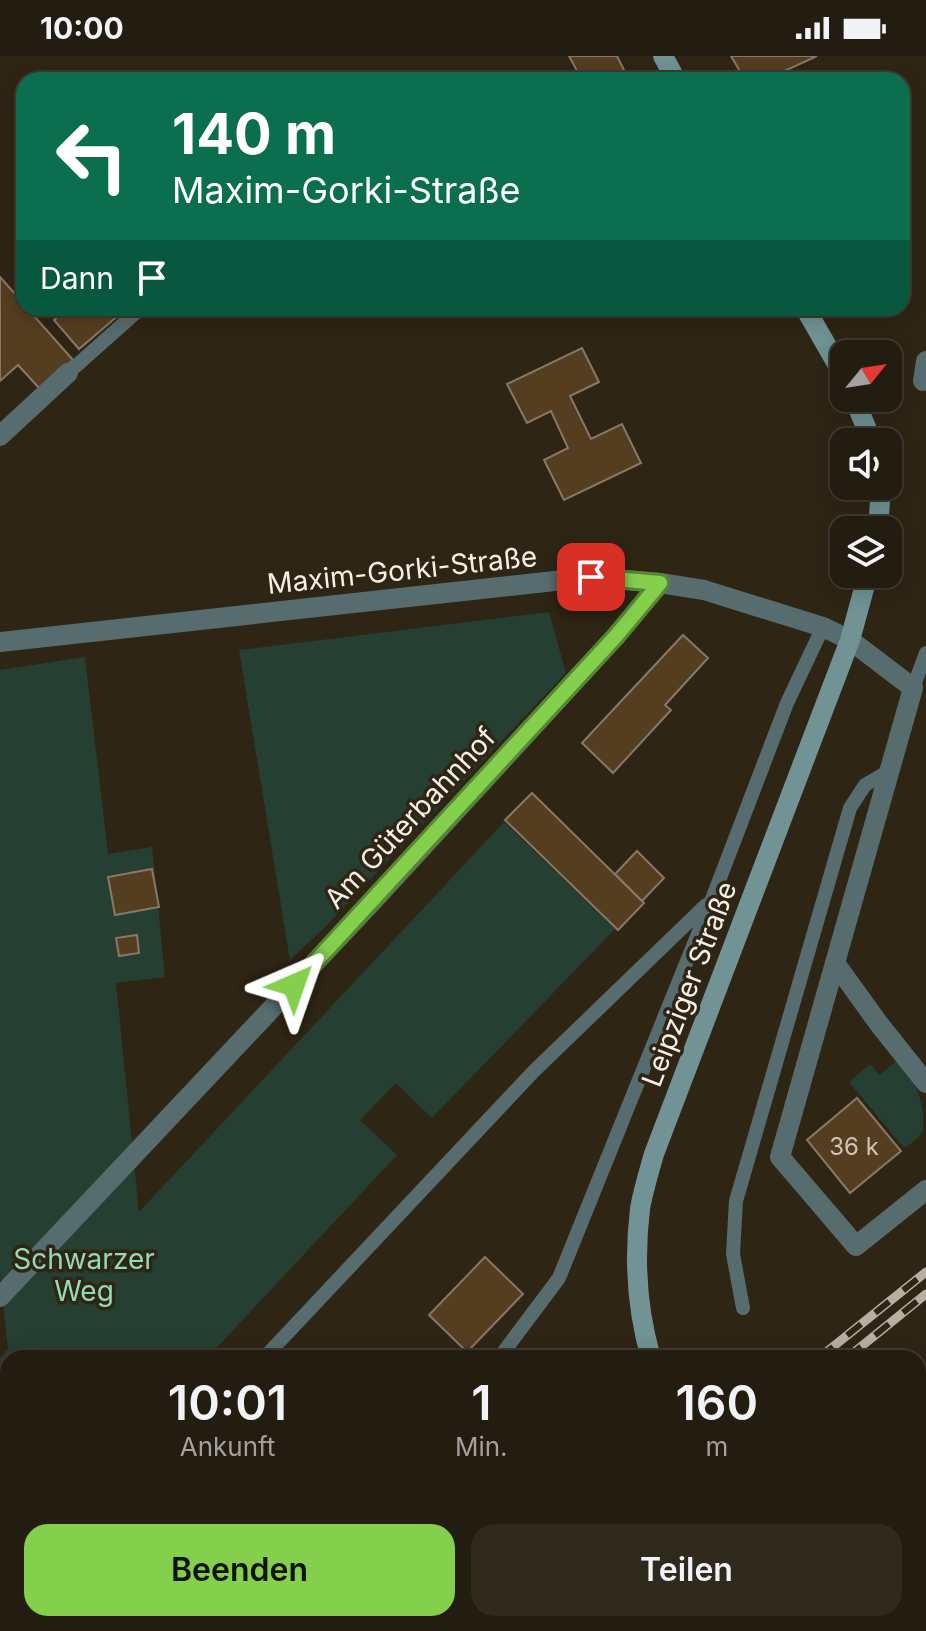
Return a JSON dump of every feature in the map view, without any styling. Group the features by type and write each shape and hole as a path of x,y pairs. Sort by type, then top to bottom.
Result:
{"main road":[{"path":"810,316 830,352"},
{"name":"Leipziger Straße","path":"649,1350 643,1331 636,1271 640,1208 654,1154 850,640 864,588"}],"street":[{"path":"0,436 68,373"},
{"name":"Maxim-Gorki-Straße","path":"0,642 591,577 704,590 823,627 850,640"},
{"name":"Am Güterbahnhof","path":"0,1297 385,888 616,636 660,583"},
{"path":"850,640 919,694 889,771 780,1157 856,1246 926,1190"},
{"path":"835,963 926,1083"}],"lane":[{"path":"68,373 132,316"},
{"path":"505,1350 559,1278 712,899 787,703 823,627"},
{"path":"919,694 926,653"},
{"path":"743,1308 733,1254 736,1201 850,808 865,785 889,771"},
{"path":"272,1350 534,1071 712,899"}],"green space":[{"path":"549,612 566,673 328,924 290,960 239,650"},
{"name":"Schwarzer Weg","path":"85,657 108,854 152,847 165,977 116,983 139,1212 504,822 615,929 432,1118 396,1083 360,1120 397,1155 214,1350 7,1350 0,1273 0,670"},
{"path":"898,1060 918,1092 923,1110 922,1133 904,1148 849,1082 870,1064 879,1075"}],"building":[{"path":"569,56 617,56 624,70 620,72 578,72"},
{"path":"731,56 817,56 782,72 740,72"},
{"path":"0,277 16,295 16,316 34,316 73,360 40,389 18,365 0,381"},
{"path":"59,316 118,316 79,349 54,320"},
{"path":"582,348 599,382 570,396 591,439 622,424 641,463 564,500 544,460 568,448 551,411 527,423 507,384"},
{"path":"683,635 708,658 665,705 671,710 613,773 582,743"},
{"path":"532,793 644,903 618,930 505,820"},
{"path":"637,851 664,878 642,901 615,874"},
{"path":"152,869 159,907 115,915 108,877"},
{"path":"137,935 139,953 119,956 116,938"},
{"path":"857,1098 901,1151 850,1193 807,1140"},
{"path":"485,1257 523,1294 469,1350 465,1350 429,1315"}],"railway":[{"path":"829,1350 926,1272"},
{"path":"857,1350 926,1294"}],"route":[{"path":"294,985 616,636 660,583 591,577"}]}
